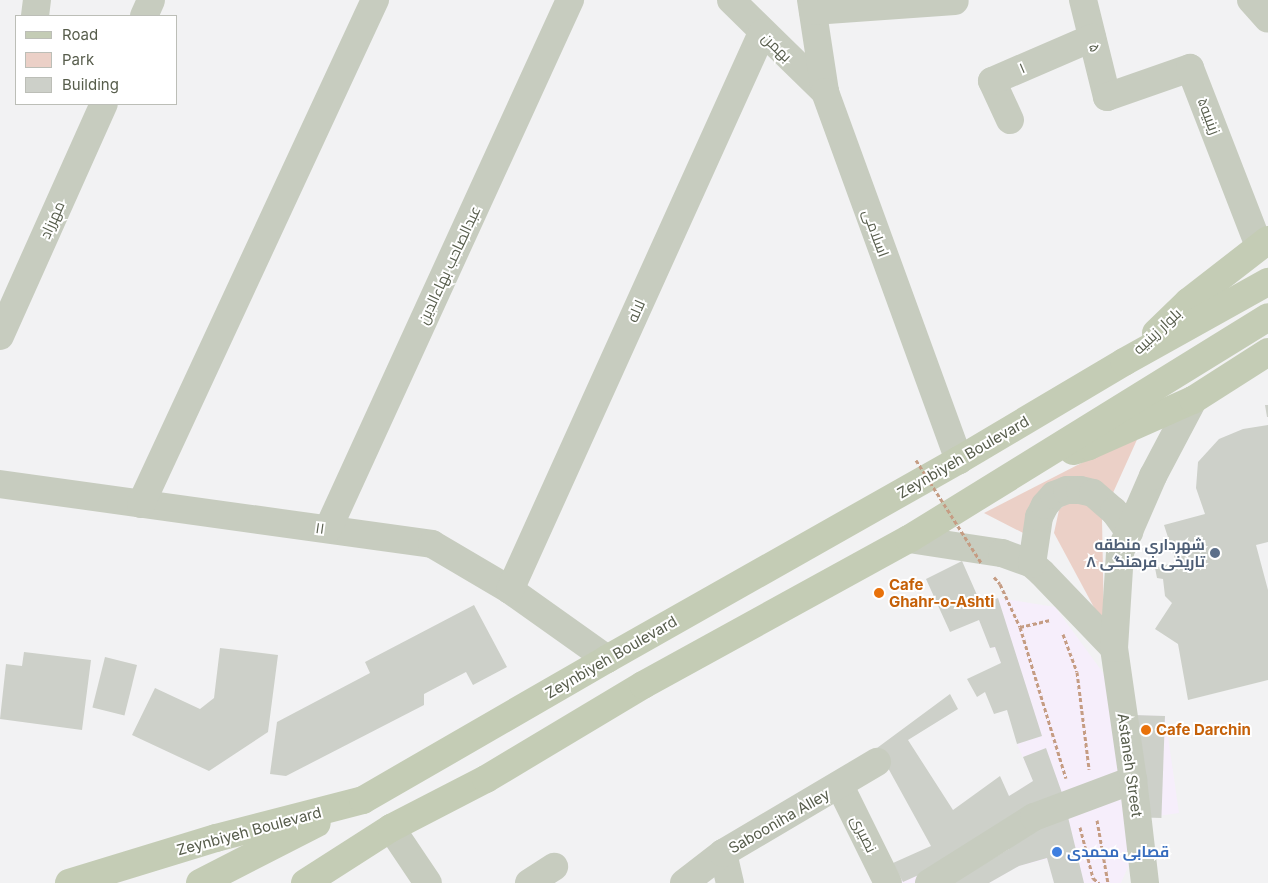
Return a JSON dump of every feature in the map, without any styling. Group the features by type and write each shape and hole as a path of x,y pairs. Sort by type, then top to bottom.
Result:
{"main road":[{"name":"بلوار زینبیه","path":"1124,362 1188,302 1264,243"},
{"name":"بلوار زینبیه","path":"1124,362 1266,283"},
{"path":"305,883 391,828 486,779 643,685 909,539 1268,317"},
{"path":"1033,461 1089,446 1193,400 1266,354"},
{"name":"Zeynbiyeh Boulevard","path":"69,883 216,838 363,800 607,659 959,460 1124,362"},
{"path":"200,883 363,800"}],"street":[{"path":"35,15 37,0"},
{"path":"144,15 151,0"},
{"path":"141,504 375,0"},
{"name":"عبدالصاحب بهاءالدین","path":"328,530 570,0"},
{"name":"بهمن","path":"731,0 762,33 825,92"},
{"name":"۵","path":"1082,0 1106,96"},
{"path":"1251,0 1268,19"},
{"path":"812,5 955,1"},
{"name":"اسلامی","path":"812,5 825,92 959,460"},
{"name":"لاله","path":"510,590 762,33"},
{"name":"۱","path":"1010,120 992,80 1092,38"},
{"name":"زینبیه۵","path":"1106,96 1190,68 1264,243"},
{"name":"مهرزاد","path":"0,336 104,105"},
{"name":"Astaneh Street","path":"1145,883 1133,780 1114,648 1120,552 1154,476 1193,400"},
{"name":"۱۱","path":"0,484 432,544 510,590 607,659"},
{"path":"1032,564 1039,517 1045,505 1054,496 1067,490 1093,493 1114,511 1129,532"},
{"path":"909,539 1002,553 1032,564 1114,648"},
{"name":"Sabooniha Alley","path":"684,883 723,854 840,786 877,762"},
{"path":"929,883 1034,817 1083,797 1133,780"},
{"name":"نصیری","path":"840,786 888,883"},
{"path":"391,828 428,883"},
{"path":"723,854 730,883"},
{"path":"529,883 554,868"}],"path":[{"path":"916,460 982,564"},
{"path":"1000,584 1020,627 1083,797 1108,883"},
{"path":"1020,627 1055,619"},
{"path":"1059,627 1069,644 1077,672 1083,797 1093,878 1099,883"}],"shaded area":[{"path":"998,598 1055,607 1134,715 1165,716 1179,813 1150,817 1121,883 1054,883 1047,859 1019,866 989,883 885,883 931,846 1033,781 1017,744 1014,707 1001,663 995,648 990,648 974,607"}],"green space":[{"path":"1140,433 1112,495 1088,482 1029,536 984,513"},
{"path":"1071,499 1090,504 1102,519 1104,626 1054,533 1059,510"}],"building":[{"path":"1265,405 1268,405 1268,417 1267,417"},
{"name":"شهرداری منطقه تاریخی فرهنگی ۸","path":"1268,425 1268,542 1256,545 1268,590 1268,680 1188,700 1178,644 1155,629 1172,603 1165,596 1163,579 1157,578 1155,568 1176,562 1164,525 1205,514 1196,488 1198,462 1219,439 1243,429"},
{"path":"962,561 981,604 998,598 1042,736 1017,744 1007,710 994,714 985,692 977,697 967,679 1001,663 995,647 990,648 979,620 950,632 926,579"},
{"path":"474,605 507,667 473,685 466,672 424,694 424,705 286,776 270,774 277,722 370,673 365,662"},
{"path":"220,648 278,655 268,732 209,771 132,735 155,688 200,709 214,698"},
{"path":"24,652 91,660 82,730 0,719 6,664 22,666"},
{"path":"105,657 137,665 124,715 92,707"},
{"path":"950,694 958,709 908,740 953,810 1000,776 1009,796 1033,781 1023,757 1046,748 1062,793 941,865 903,882 893,863 931,846 877,748"},
{"path":"1134,715 1165,716 1161,818 1130,817"},
{"path":"1068,817 1084,883 1054,883 1047,858 1019,866 989,883 952,883 1009,849 1008,845 1037,827"}],"place":[{"name":"شهرداری منطقه تاریخی فرهنگی ۸","path":"1215,553"},
{"name":"Cafe Ghahr-o-Ashti","path":"879,593"},
{"name":"Cafe Darchin","path":"1146,730"},
{"name":"قصابی محمدی","path":"1057,852"}]}
